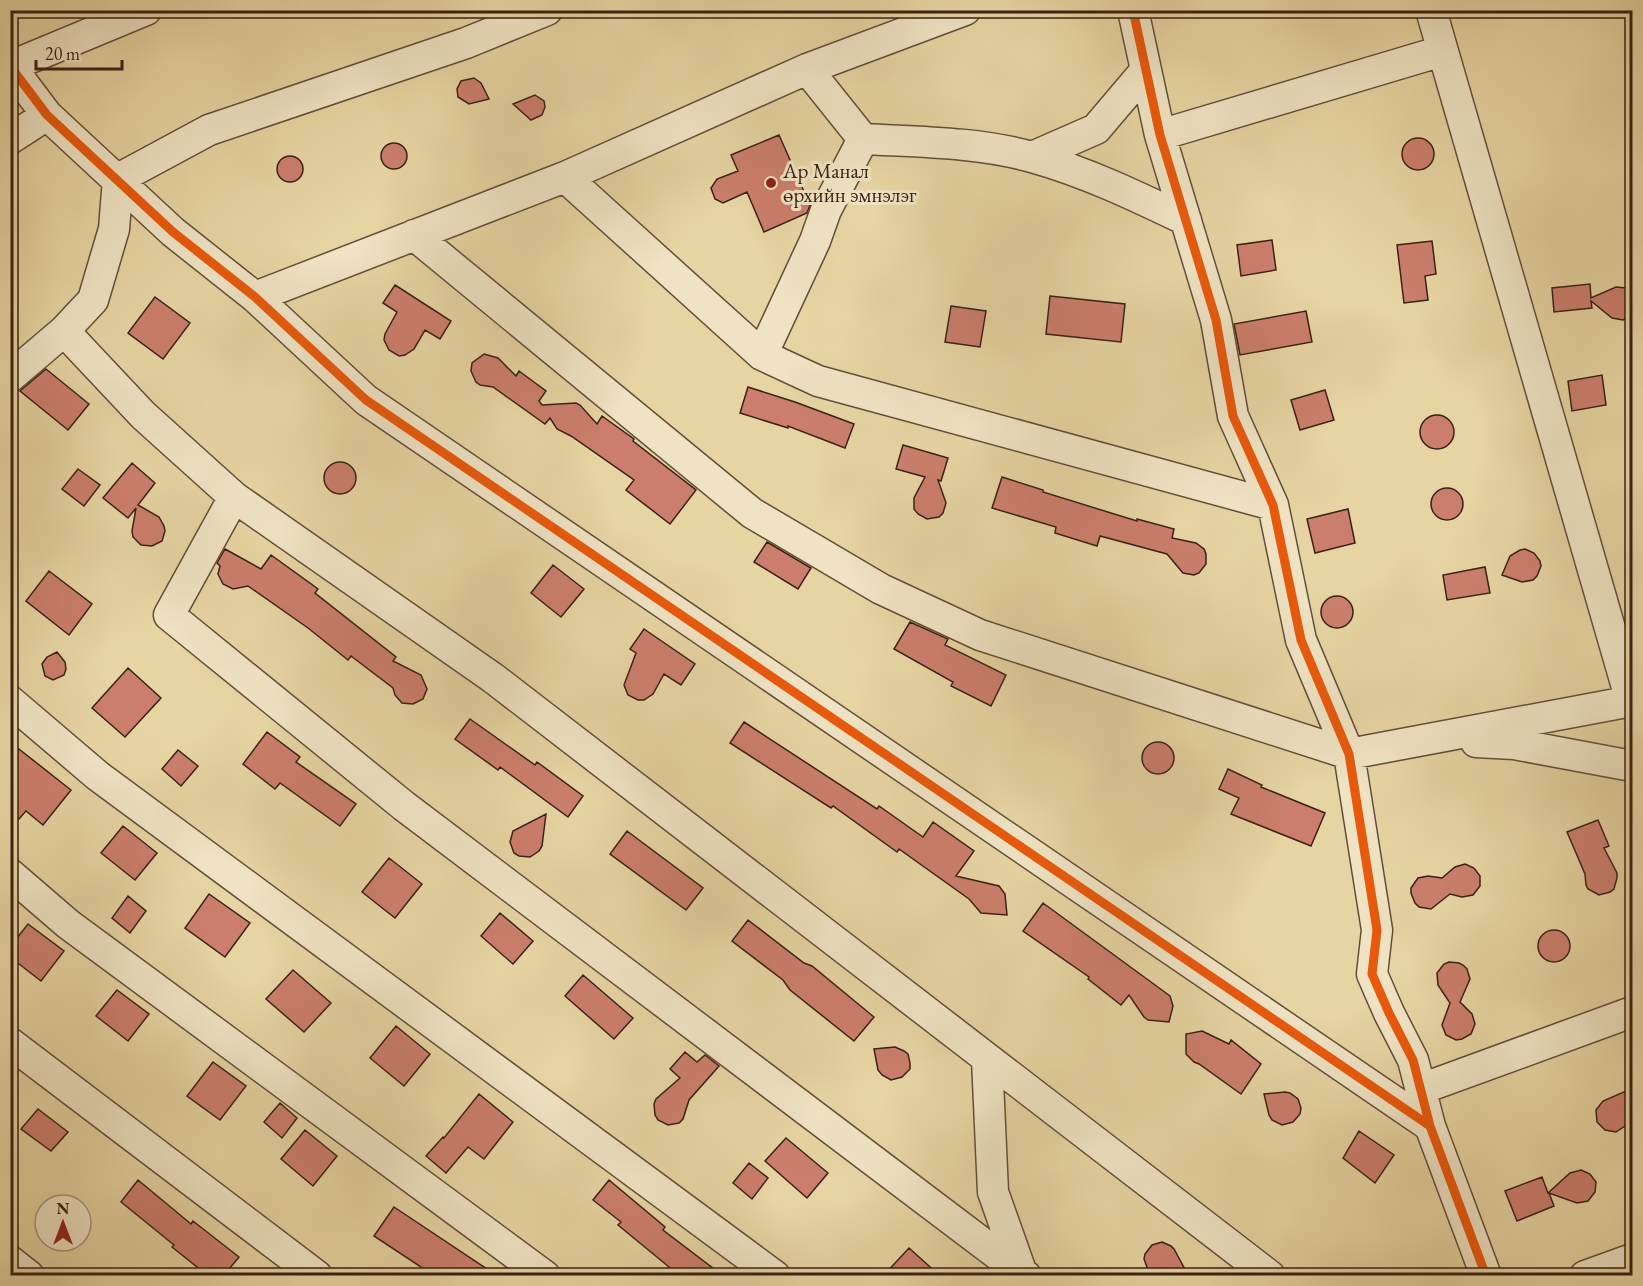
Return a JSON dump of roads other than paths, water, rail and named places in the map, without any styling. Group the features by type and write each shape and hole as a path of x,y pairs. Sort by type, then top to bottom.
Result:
{"street":[{"path":"146,10 11,66 47,114 173,232 255,297 366,400 1430,1126"},
{"path":"118,179 209,130 466,43 547,10"},
{"path":"255,297 565,177 807,69 965,10"},
{"path":"1133,10 1160,135 1216,320 1233,416 1273,505 1300,640 1349,754 1377,930 1372,974 1413,1060 1430,1126 1486,1275"},
{"path":"414,235 752,513 881,590 980,635 1349,754 1632,701 1431,10"},
{"path":"1160,135 1442,51"},
{"path":"807,69 863,139 971,146 1032,157 1122,189 1186,220"},
{"path":"1032,157 1096,129 1146,70"},
{"path":"10,139 47,114"},
{"path":"762,355 815,241 826,210 863,139"},
{"path":"565,177 762,355 818,381 1273,505"},
{"path":"10,377 64,331 93,300 114,229 118,179"},
{"path":"64,331 143,416 234,497 493,678 1270,1275"},
{"path":"234,497 169,615 404,806 1024,1273"},
{"path":"10,701 98,776 775,1275"},
{"path":"1428,739 1514,744 1632,766"},
{"path":"10,874 68,924 545,1275"},
{"path":"1421,1089 1632,1012"},
{"path":"10,1043 317,1275"},
{"path":"987,1059 993,1192 1024,1273"},
{"path":"1585,1275 1632,1259"},
{"path":"10,1261 29,1275"}],"place":[{"name":"Ар Манал өрхийн эмнэлэг","path":"771,183"}]}
